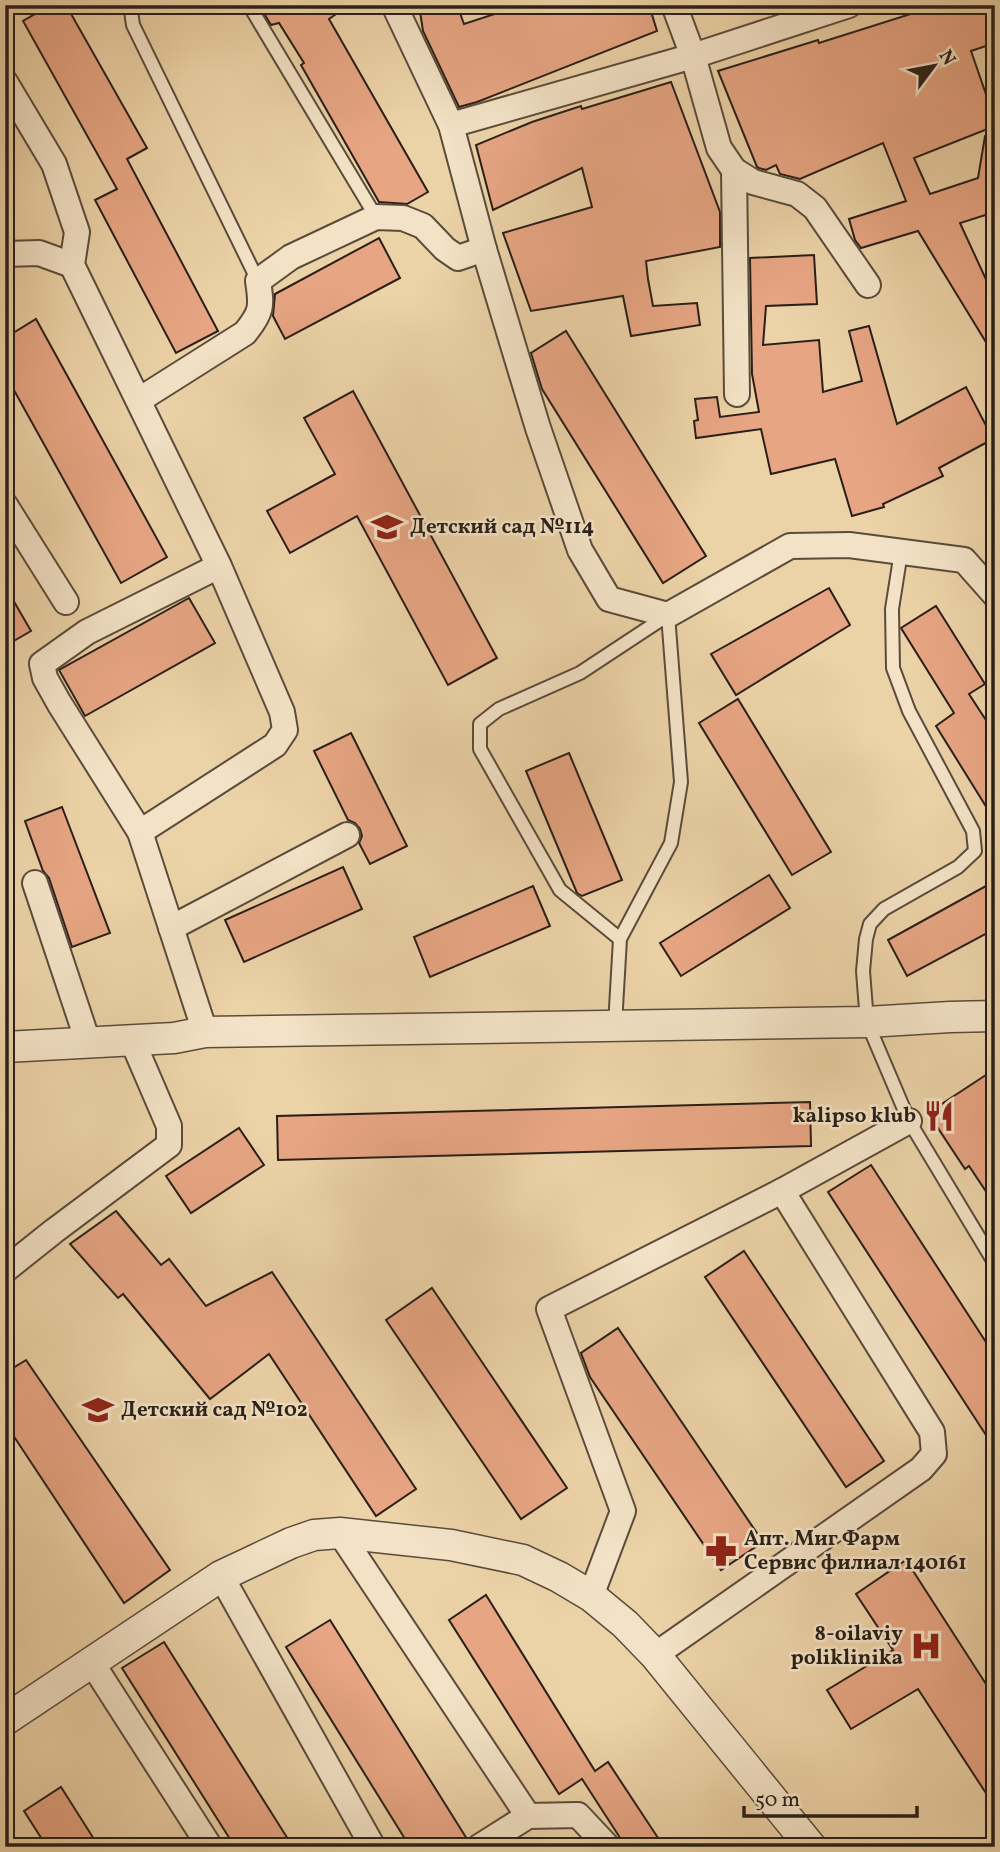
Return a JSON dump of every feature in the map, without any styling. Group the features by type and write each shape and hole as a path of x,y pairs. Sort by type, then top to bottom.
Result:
{"street":[{"path":"394,5 450,125 538,428 580,550 609,599 668,615 790,546 849,545 964,560 995,595"},
{"path":"674,5 693,56 719,148 734,170 752,182 797,194 815,208 869,285"},
{"path":"450,125 693,56 849,5"},
{"path":"5,82 54,164 77,232 72,265 219,566 282,712 285,730 275,745 140,832"},
{"path":"734,170 737,394"},
{"path":"139,400 244,333 257,318 261,302 258,281 292,257 376,217 403,218 424,226 445,249 458,257 484,248"},
{"path":"5,254 39,253 72,265"},
{"path":"5,505 66,602"},
{"path":"205,1032 140,832 59,703 45,678 43,664 87,632 219,566"},
{"path":"171,928 348,835"},
{"path":"35,883 88,1042"},
{"path":"5,1047 174,1038 205,1032 867,1022 995,1016"},
{"path":"5,1270 169,1145 169,1126 132,1040"},
{"path":"591,1596 622,1511 549,1309 782,1191 909,1121"},
{"path":"655,1655 921,1469 934,1454 932,1432 782,1191"},
{"path":"340,1533 528,1816"},
{"path":"5,1720 221,1576 291,1543 314,1535 340,1533 451,1545 523,1560 591,1596 655,1655 811,1847"},
{"path":"221,1576 373,1847"},
{"path":"92,1663 210,1847"},
{"path":"479,1847 528,1816 578,1815 608,1847"}],"lane":[{"path":"133,5 133,25 258,281"},
{"path":"249,5 376,217"},
{"path":"901,552 892,609 893,668 909,710 973,831 975,851 958,867 884,909 870,924 863,971 867,1022 909,1121 995,1264"},
{"path":"615,1026 620,939 671,843 681,782 668,615 580,673 499,709 480,724 480,749 560,890 620,939"}],"building":[{"path":"51,5 66,5 147,148 127,159 218,331 176,353 95,200 117,189 23,21"},
{"path":"259,5 349,5 329,19 428,192 407,204 379,202 301,65 304,63 279,23 271,25"},
{"path":"419,5 457,5 464,24 522,5 649,5 657,31 459,107 423,31"},
{"path":"939,5 995,5 995,43 971,51 988,100 995,98 995,126 914,158 930,194 978,178 985,136 995,137 995,212 960,223 989,286 995,283 995,357 918,231 861,248 855,240 849,219 906,201 883,143 800,179 780,174 776,165 766,170 759,168 718,71"},
{"path":"671,82 720,212 720,247 646,261 648,279 653,306 697,303 700,325 631,336 623,296 531,311 503,233 592,207 582,168 493,210 476,145 581,106 582,109"},
{"path":"379,238 400,278 285,339 273,316 275,294"},
{"path":"814,255 817,304 766,306 763,345 819,340 823,392 862,381 849,331 869,326 897,424 966,387 993,439 939,468 943,476 883,504 884,507 852,516 835,459 771,474 761,429 696,438 694,421 698,420 695,399 717,397 720,417 759,412 752,374 750,258"},
{"path":"36,319 167,557 121,583 5,374 5,338"},
{"path":"566,331 706,556 663,583 542,389 531,353"},
{"path":"353,391 497,658 448,685 357,516 290,553 267,511 335,474 304,418"},
{"path":"5,586 31,631 5,646"},
{"path":"829,588 850,625 736,695 711,654"},
{"path":"189,598 215,643 85,716 59,670"},
{"path":"936,606 985,684 969,694 995,734 995,821 936,726 954,713 901,628"},
{"path":"738,699 831,852 792,875 699,723"},
{"path":"351,733 407,846 370,864 359,843 362,836 360,829 348,820 314,751"},
{"path":"569,753 622,880 582,896 577,893 526,771"},
{"path":"62,807 110,933 72,947 49,878 43,871 25,821"},
{"path":"343,867 362,909 244,962 225,920"},
{"path":"769,875 790,908 681,976 660,943"},
{"path":"995,881 995,929 907,976 888,940"},
{"path":"533,886 550,926 430,977 414,937"},
{"path":"995,1069 995,1205 969,1166 965,1169 928,1113"},
{"path":"810,1102 811,1146 278,1160 277,1116"},
{"path":"239,1128 264,1165 191,1213 166,1176"},
{"path":"871,1165 995,1356 995,1449 828,1192"},
{"path":"116,1211 161,1265 169,1259 206,1306 272,1272 416,1489 376,1516 269,1354 210,1399 123,1294 118,1298 70,1244"},
{"path":"744,1251 884,1461 846,1487 705,1277"},
{"path":"432,1288 567,1488 521,1519 386,1320"},
{"path":"618,1328 763,1542 721,1570 590,1377 581,1353"},
{"path":"26,1360 170,1570 124,1603 5,1423 5,1373"},
{"name":"8-oilaviy poliklinika","path":"906,1560 995,1698 995,1807 918,1689 851,1729 827,1690 893,1650 856,1594"},
{"path":"486,1595 595,1771 608,1762 664,1847 626,1847 582,1779 559,1794 449,1620"},
{"path":"330,1620 467,1839 457,1847 410,1847 286,1647"},
{"path":"164,1642 293,1847 235,1847 122,1668"},
{"path":"61,1787 99,1847 47,1847 24,1811"}],"place":[{"name":"Детский сад №114","path":"387,527"},
{"name":"kalipso klub","path":"939,1116"},
{"name":"Детский сад №102","path":"98,1410"},
{"name":"Апт. Миг Фарм Сервис филиал 140161","path":"721,1551"},
{"name":"8-oilaviy poliklinika","path":"926,1646"}]}
